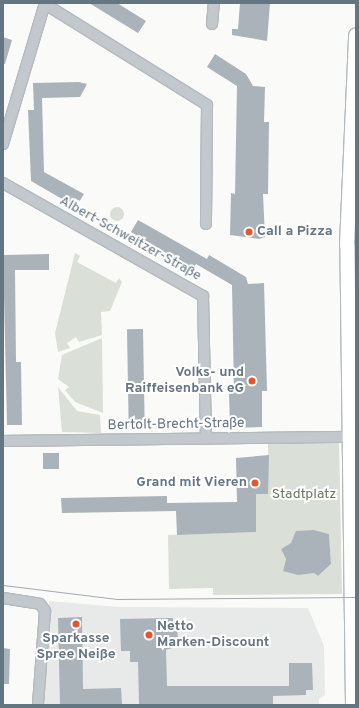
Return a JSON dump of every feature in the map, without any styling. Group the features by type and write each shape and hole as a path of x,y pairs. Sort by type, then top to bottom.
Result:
{"main road":[{"path":"353,705 354,611 350,437 351,246 356,35"}],"street":[{"path":"3,144 45,3 207,105 206,224"},
{"path":"212,24 214,3"},
{"name":"Albert-Schweitzer-Straße","path":"3,183 203,296 206,439"},
{"name":"Bertolt-Brecht-Straße","path":"3,441 350,437"},
{"path":"3,598 40,604 45,611 38,705"}],"shaded area":[{"path":"49,601 119,607 308,608 324,646 325,695 319,699 319,705 44,705"}],"green space":[{"path":"114,207 120,207 124,211 124,217 120,221 114,221 110,217 110,211"},
{"path":"75,253 80,256 77,262 116,283 119,278 122,282 110,311 101,312 102,335 79,342 76,337 67,343 70,348 58,352 55,333"},
{"path":"102,338 103,413 75,402 65,390 69,387 58,379 62,355"},
{"path":"58,387 77,411 100,415 101,433 62,432"},
{"name":"Stadtplatz","path":"339,443 342,594 213,595 213,588 169,589 168,535 256,532 256,501 248,494 268,494 268,444","holes":["314,530 329,534 331,564 318,576 314,573 283,571 286,559 281,549"]}],"building":[{"path":"89,3 117,3 146,21 138,33"},
{"path":"240,3 270,3 267,41 232,35 232,29 238,29"},
{"path":"3,37 12,40 5,64 3,64"},
{"path":"215,54 246,74 253,86 265,87 264,122 269,122 268,194 263,194 265,237 259,239 230,235 231,193 235,194 237,86 207,67"},
{"path":"79,82 87,84 80,97 42,98 44,172 84,194 76,207 31,181 28,110 34,110 33,83"},
{"path":"138,220 207,259 209,255 246,277 248,284 264,283 267,391 262,391 262,427 230,428 229,392 234,392 232,285 196,264 193,269 131,232"},
{"path":"49,254 49,270 15,270 16,362 21,362 22,425 7,425 3,255"},
{"path":"127,329 143,329 145,421 129,421"},
{"path":"43,453 59,453 59,469 43,469"},
{"path":"269,455 268,494 256,494 256,532 177,535 176,511 62,513 61,498 167,496 167,503 237,502 236,458"},
{"path":"314,530 329,534 331,564 318,576 314,573 298,575 283,571 286,559 281,549 291,543 296,531"},
{"path":"82,617 83,689 121,688 122,705 60,705 58,618"},
{"path":"173,618 173,623 177,623 178,646 166,650 167,686 289,686 289,663 312,663 313,690 306,690 306,695 273,696 273,705 139,705 138,662 130,662 130,651 121,651 120,619"},
{"path":"3,648 10,649 9,684 3,684"}],"tram line":[{"path":"3,585 117,599 356,597"}],"place":[{"name":"Call a Pizza","path":"249,232"},
{"name":"Volks- und Raiffeisenbank eG","path":"252,381"},
{"name":"Grand mit Vieren","path":"255,483"},
{"name":"Sparkasse Spree Neiße","path":"76,624"},
{"name":"Netto Marken-Discount","path":"149,635"}]}
